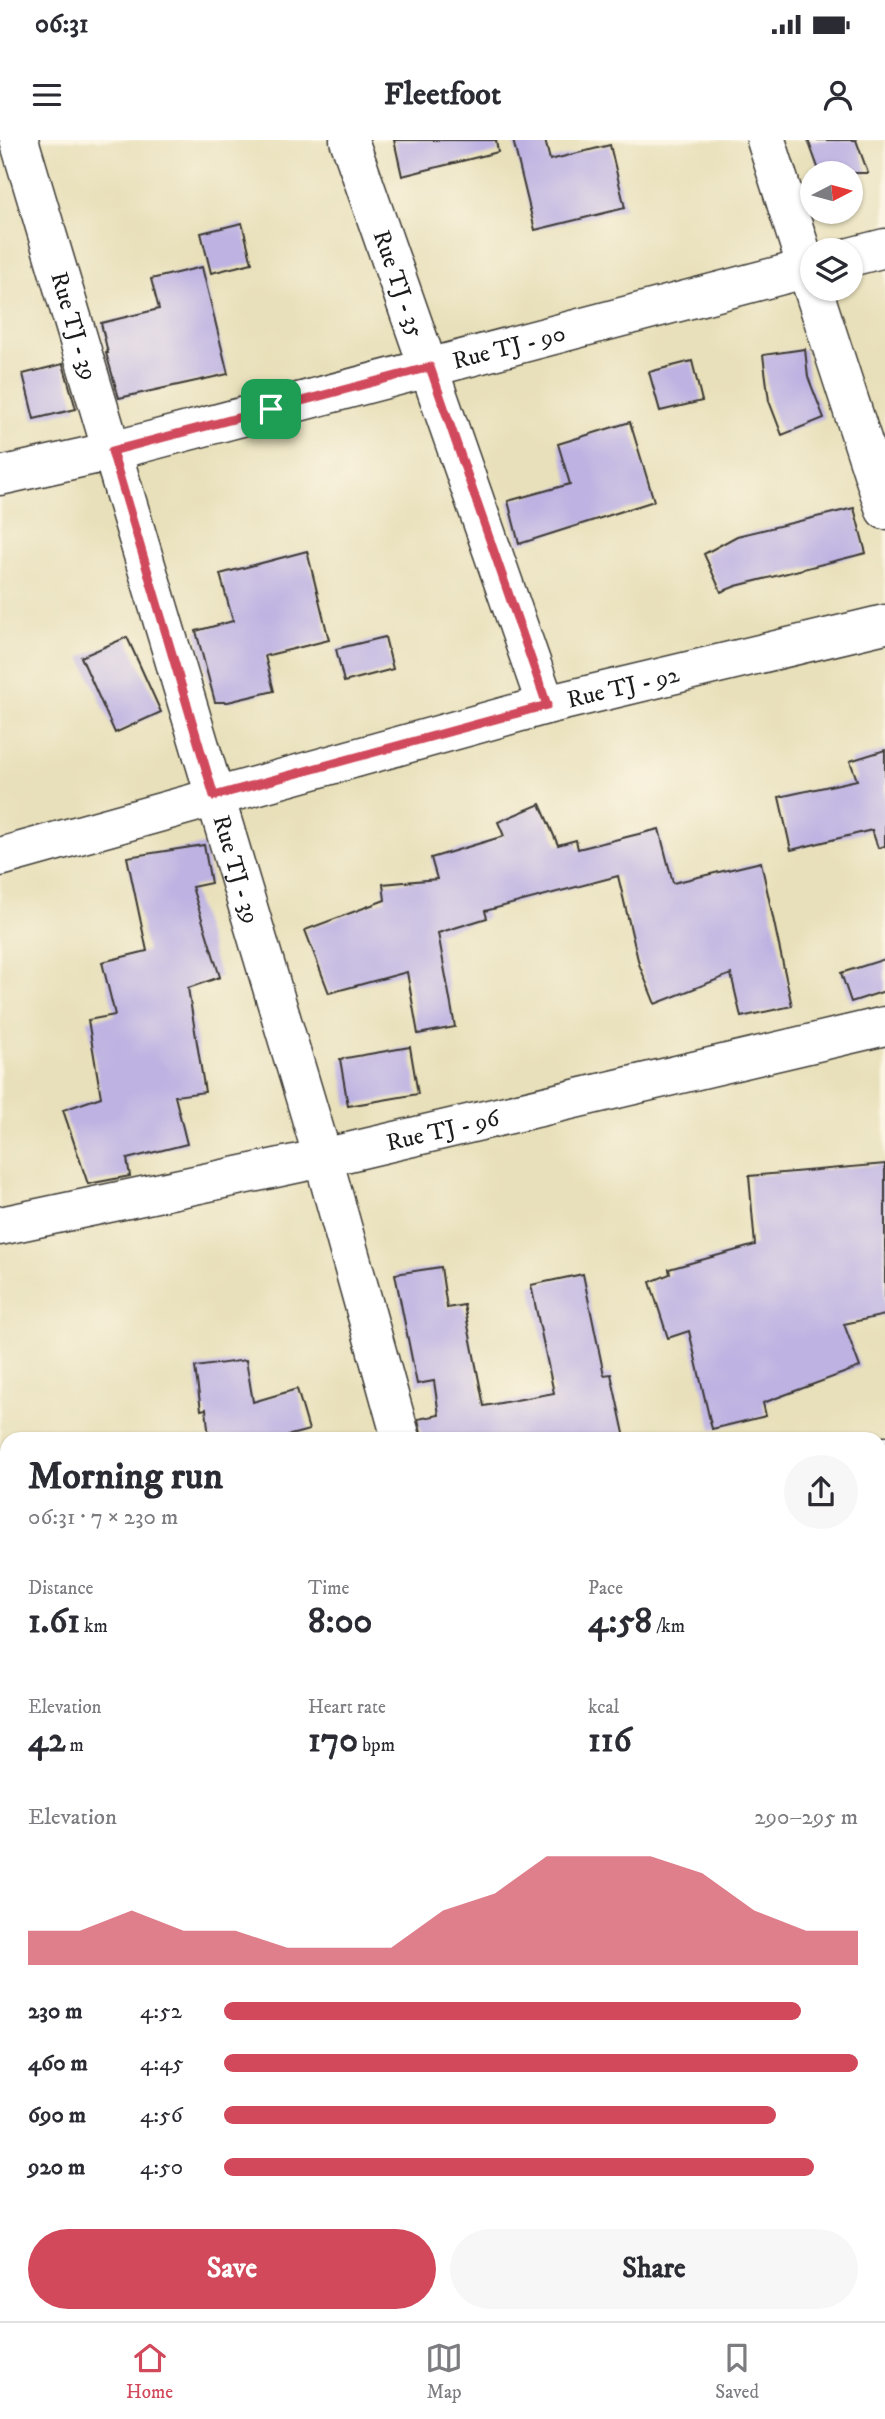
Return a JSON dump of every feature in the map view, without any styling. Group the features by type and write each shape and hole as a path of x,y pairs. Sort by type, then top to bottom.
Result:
{"street":[{"name":"Rue TJ - 39","path":"19,140 323,1158 399,1432"},
{"name":"Rue TJ - 35","path":"349,140 547,705"},
{"path":"766,140 800,244"},
{"path":"863,254 885,248"},
{"name":"Rue TJ - 90","path":"0,476 112,451 430,367 800,280"},
{"path":"819,301 885,510"},
{"name":"Rue TJ - 92","path":"0,857 547,705 885,624"},
{"name":"Rue TJ - 96","path":"0,1226 323,1158 885,1026"}],"building":[{"path":"394,140 496,140 498,152 402,176"},
{"path":"513,140 545,140 550,160 610,145 625,208 535,230"},
{"path":"808,140 856,140 868,173 863,173 863,161 816,161"},
{"path":"242,223 252,263 211,273 201,233"},
{"path":"202,267 228,374 119,398 106,353 101,323 159,309 151,279"},
{"path":"805,349 808,377 824,418 782,435 769,401 763,355"},
{"path":"692,361 702,401 660,411 649,372"},
{"path":"63,364 76,409 34,419 23,374"},
{"path":"630,422 654,501 519,544 508,501 570,484 558,444"},
{"path":"854,508 866,553 721,592 704,554 737,536"},
{"path":"307,551 329,640 265,656 274,691 228,702 215,702 196,631 233,621 220,574"},
{"path":"127,637 161,712 115,733 81,657"},
{"path":"385,637 393,669 344,682 336,649"},
{"path":"885,750 885,846 878,848 872,830 791,850 779,797 857,780 850,761"},
{"path":"540,804 558,845 576,840 578,849 659,829 673,883 761,862 792,1006 741,1017 731,974 655,1004 639,964 618,876 485,911 487,918 438,933 455,1027 418,1034 407,972 329,993 305,930 385,900 383,884 437,879 431,858 504,836 498,822"},
{"path":"204,845 211,883 192,887 220,977 188,988 205,1092 175,1096 187,1144 127,1159 130,1176 88,1184 63,1110 101,1097 88,1020 115,1015 102,962 147,951 127,857"},
{"path":"885,959 885,991 851,1002 841,973"},
{"path":"410,1047 418,1094 348,1106 340,1059"},
{"path":"885,1164 885,1315 844,1324 860,1367 763,1403 766,1416 712,1429 689,1331 668,1338 650,1282 670,1274 669,1269 755,1245 749,1176"},
{"path":"441,1267 447,1308 464,1305 484,1406 554,1393 531,1285 583,1274 604,1375 611,1374 624,1432 421,1432 418,1419 439,1415 434,1381 417,1384 395,1274"},
{"path":"246,1360 253,1402 297,1389 309,1430 208,1432 206,1409 201,1410 195,1367"}],"route":[{"path":"430,367 547,705 214,796 112,451 271,409 430,367"}]}
